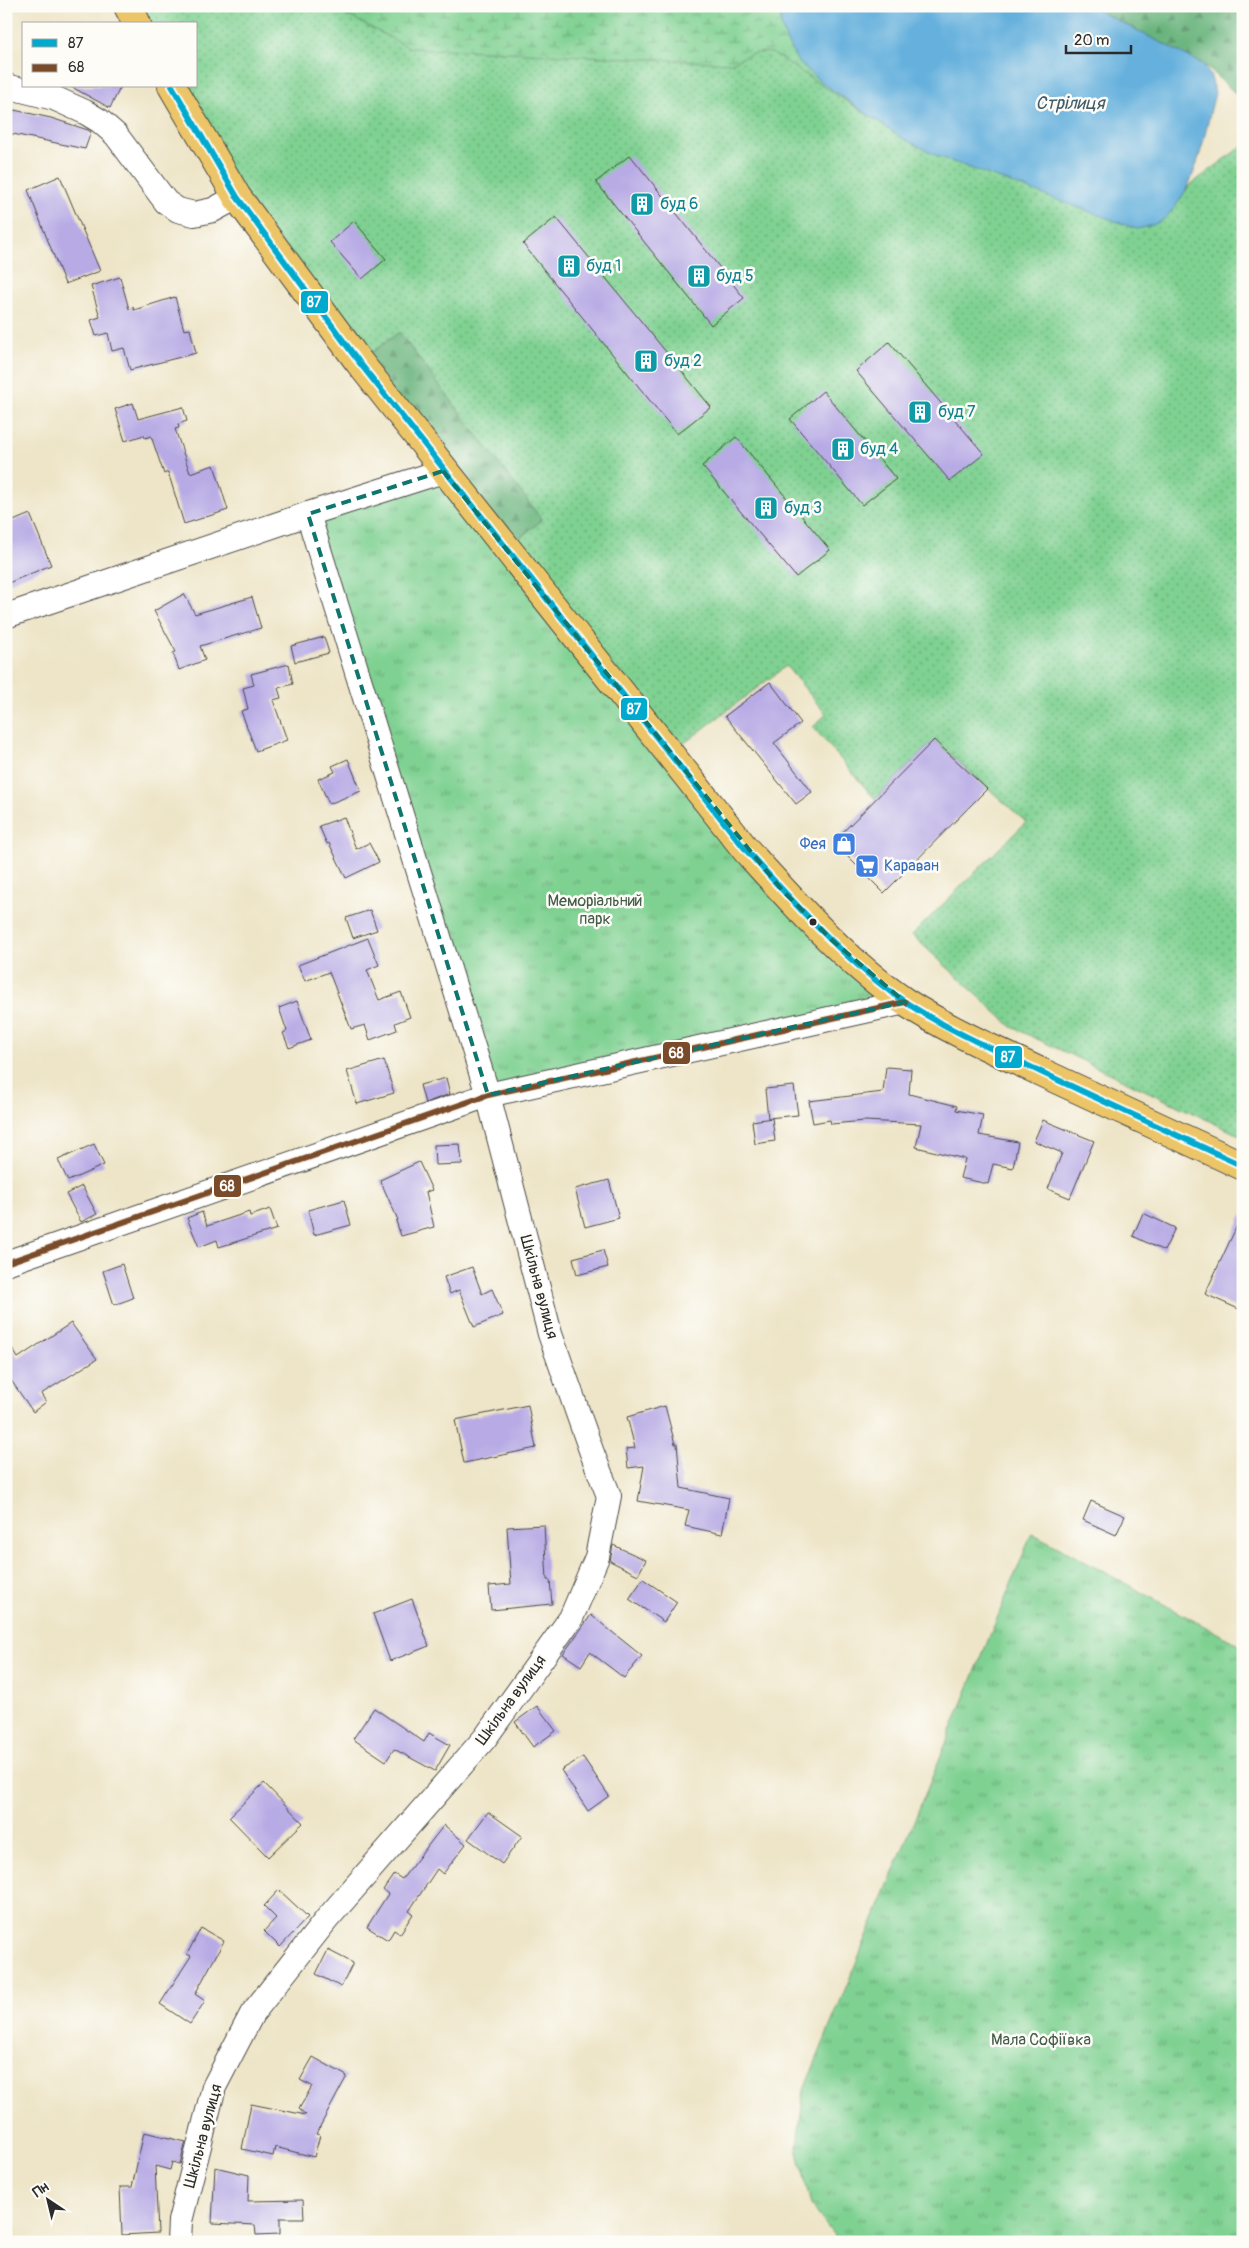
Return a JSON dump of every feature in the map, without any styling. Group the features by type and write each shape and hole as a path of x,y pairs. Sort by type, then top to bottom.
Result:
{"main road":[{"path":"128,6 136,22"},
{"path":"173,88 238,197 359,362 443,471 746,850 782,890 833,941 905,1002 1005,1055 1243,1166"}],"street":[{"path":"6,86 54,98 100,121 116,135 166,202 178,210 194,214 213,210 238,197"},
{"path":"6,616 308,514 443,471"},
{"name":"Шкільна вулиця","path":"179,2242 180,2221 214,2088 252,2014 327,1919 485,1738 571,1618 597,1556 609,1496 550,1334 488,1095 308,514"},
{"path":"6,1263 488,1095 905,1002"}],"highlighted area":[{"path":"443,471 782,890 833,941 905,1002 488,1095 308,514"}],"green space":[{"path":"128,6 408,6 781,25 1165,218 1190,185 1241,147 1243,148 1243,1137 1012,1027 912,935 1026,822 934,740 875,799 813,727 826,714 786,666 670,754 506,549 542,520 399,333 359,362 173,88 198,88 198,22 136,22"},
{"path":"330,6 841,6 871,117 772,53 751,54 732,63 443,49 427,50 408,47"},
{"path":"1089,6 1243,6 1243,100 1203,64"},
{"path":"399,332 542,520 506,549 359,362"},
{"name":"Меморіальний парк","path":"443,471 746,850 905,1002 488,1095 308,514"},
{"name":"Мала Софіївка","path":"1032,1533 1243,1647 1243,2242 839,2242 811,2205 797,2148 804,2090"}],"water":[{"name":"Стрілиця","path":"780,6 1089,6 1203,64 1211,77 1215,93 1203,142 1192,176 1176,205 1165,218 1155,224 1137,229 940,157 902,138 821,82 798,62 787,42 781,25"}],"building":[{"path":"74,88 120,88 110,108"},
{"path":"14,110 51,118 88,130 91,132 85,149 8,133"},
{"path":"630,155 744,298 711,325 596,182"},
{"path":"60,176 100,271 65,284 28,190"},
{"name":"буд 2","path":"556,217 711,407 677,434 523,244"},
{"path":"354,221 386,259 362,279 330,242"},
{"path":"120,277 129,309 133,307 134,310 175,297 184,330 190,329 196,353 130,370 124,348 112,351 108,333 96,336 91,320 100,317 91,286"},
{"name":"буд 7","path":"889,342 984,454 950,481 856,371"},
{"name":"буд 4","path":"823,391 896,479 862,505 790,419"},
{"path":"133,403 138,419 183,407 187,421 178,424 179,428 175,429 190,473 214,465 228,510 184,524 168,472 164,474 151,436 145,438 144,435 125,441 115,409"},
{"name":"буд 3","path":"736,437 830,550 796,577 702,466"},
{"path":"30,514 51,565 6,584 6,524"},
{"path":"184,594 195,614 252,597 261,628 200,646 205,660 179,670 173,653 176,652 154,611"},
{"path":"324,637 329,653 295,662 291,646"},
{"path":"289,664 293,684 278,688 281,698 273,700 287,740 256,751 241,711 248,709 243,688 254,685 251,674"},
{"path":"770,682 801,723 774,743 812,792 796,804 725,716"},
{"path":"934,740 987,789 884,893 833,842"},
{"path":"348,759 361,791 329,804 318,779 335,772 332,766"},
{"path":"344,817 356,849 369,843 379,862 346,878 319,826"},
{"path":"370,910 377,930 353,938 346,918"},
{"path":"368,938 379,965 367,970 379,1000 401,992 410,1017 395,1023 397,1030 370,1040 365,1025 351,1029 329,972 305,981 298,965"},
{"path":"297,1001 311,1040 289,1048 283,1033 287,1031 279,1008"},
{"path":"384,1060 394,1093 357,1104 347,1071"},
{"path":"886,1067 911,1069 909,1094 957,1106 956,1110 983,1115 979,1135 1018,1142 1013,1168 993,1164 988,1184 960,1178 965,1159 916,1147 921,1124 865,1121 831,1124 830,1120 813,1123 809,1101 883,1092"},
{"path":"446,1078 450,1094 425,1103 420,1085"},
{"path":"794,1086 798,1115 768,1118 765,1089"},
{"path":"772,1118 775,1141 755,1144 752,1121"},
{"path":"1043,1120 1094,1141 1070,1198 1048,1189 1062,1153 1034,1141"},
{"path":"94,1144 104,1165 68,1181 58,1160"},
{"path":"460,1144 462,1164 435,1165 434,1145"},
{"path":"419,1162 432,1190 426,1192 434,1227 401,1236 396,1221 398,1220 380,1180"},
{"path":"609,1180 619,1218 585,1227 575,1189"},
{"path":"82,1186 97,1214 81,1222 66,1194"},
{"path":"344,1200 351,1225 314,1235 308,1210"},
{"path":"270,1209 277,1229 219,1247 217,1240 199,1247 187,1218 202,1212 207,1226 249,1212 250,1216"},
{"path":"1143,1213 1175,1228 1164,1251 1133,1236"},
{"path":"1243,1213 1243,1311 1205,1294"},
{"path":"603,1250 608,1267 577,1275 573,1258"},
{"path":"122,1264 133,1298 114,1305 103,1271"},
{"path":"472,1267 482,1294 492,1289 503,1315 474,1327 459,1290 450,1294 444,1277"},
{"path":"71,1323 97,1359 41,1394 46,1402 33,1412 6,1373 6,1338 18,1358"},
{"path":"528,1405 536,1448 464,1463 455,1420"},
{"path":"665,1406 675,1444 677,1444 681,1488 729,1498 722,1534 685,1526 689,1510 638,1501 644,1466 628,1468 626,1449 635,1448 627,1417"},
{"path":"1091,1501 1125,1516 1116,1535 1083,1520"},
{"path":"544,1525 547,1580 550,1580 552,1604 491,1610 489,1586 511,1584 507,1527"},
{"path":"613,1545 646,1560 638,1575 610,1561"},
{"path":"643,1579 677,1602 664,1622 629,1599"},
{"path":"412,1599 429,1646 390,1661 373,1614"},
{"path":"591,1615 642,1656 624,1678 590,1652 581,1666 563,1654"},
{"path":"537,1706 556,1731 533,1747 515,1722"},
{"path":"374,1708 424,1742 429,1733 450,1745 435,1771 394,1749 386,1761 353,1739"},
{"path":"583,1757 609,1796 588,1811 561,1770"},
{"path":"264,1783 303,1823 268,1857 229,1817"},
{"path":"488,1812 522,1836 502,1864 468,1839"},
{"path":"444,1825 466,1844 443,1874 437,1869 409,1911 413,1914 400,1934 394,1930 388,1940 367,1927 388,1894 383,1890 394,1874 402,1879"},
{"path":"279,1890 308,1917 280,1947 264,1931 276,1918 264,1906"},
{"path":"201,1928 224,1941 195,1994 205,2001 190,2024 160,2004 191,1956 187,1954"},
{"path":"328,1950 353,1963 341,1987 316,1974"},
{"path":"313,2057 347,2076 316,2134 320,2135 314,2157 275,2147 273,2156 242,2149 251,2104 306,2115 299,2109 312,2086 300,2080"},
{"path":"144,2132 186,2142 180,2164 172,2162 170,2170 155,2166 158,2233 122,2235 120,2187 132,2187"},
{"path":"215,2167 249,2175 248,2201 303,2200 304,2218 280,2218 280,2234 256,2235 255,2225 212,2223"}],"transit line":[{"name":"87","path":"173,88 237,197 359,362 746,850 821,931 883,986 938,1022 1243,1166"},
{"name":"68","path":"6,1263 488,1095 905,1002"}],"place":[{"name":"буд 6","path":"642,204"},
{"name":"буд 1","path":"569,266"},
{"name":"буд 5","path":"699,276"},
{"name":"буд 2","path":"646,361"},
{"name":"буд 7","path":"920,412"},
{"name":"буд 4","path":"843,449"},
{"name":"буд 3","path":"766,508"},
{"name":"Фея","path":"844,844"},
{"name":"Караван","path":"867,866"}]}
